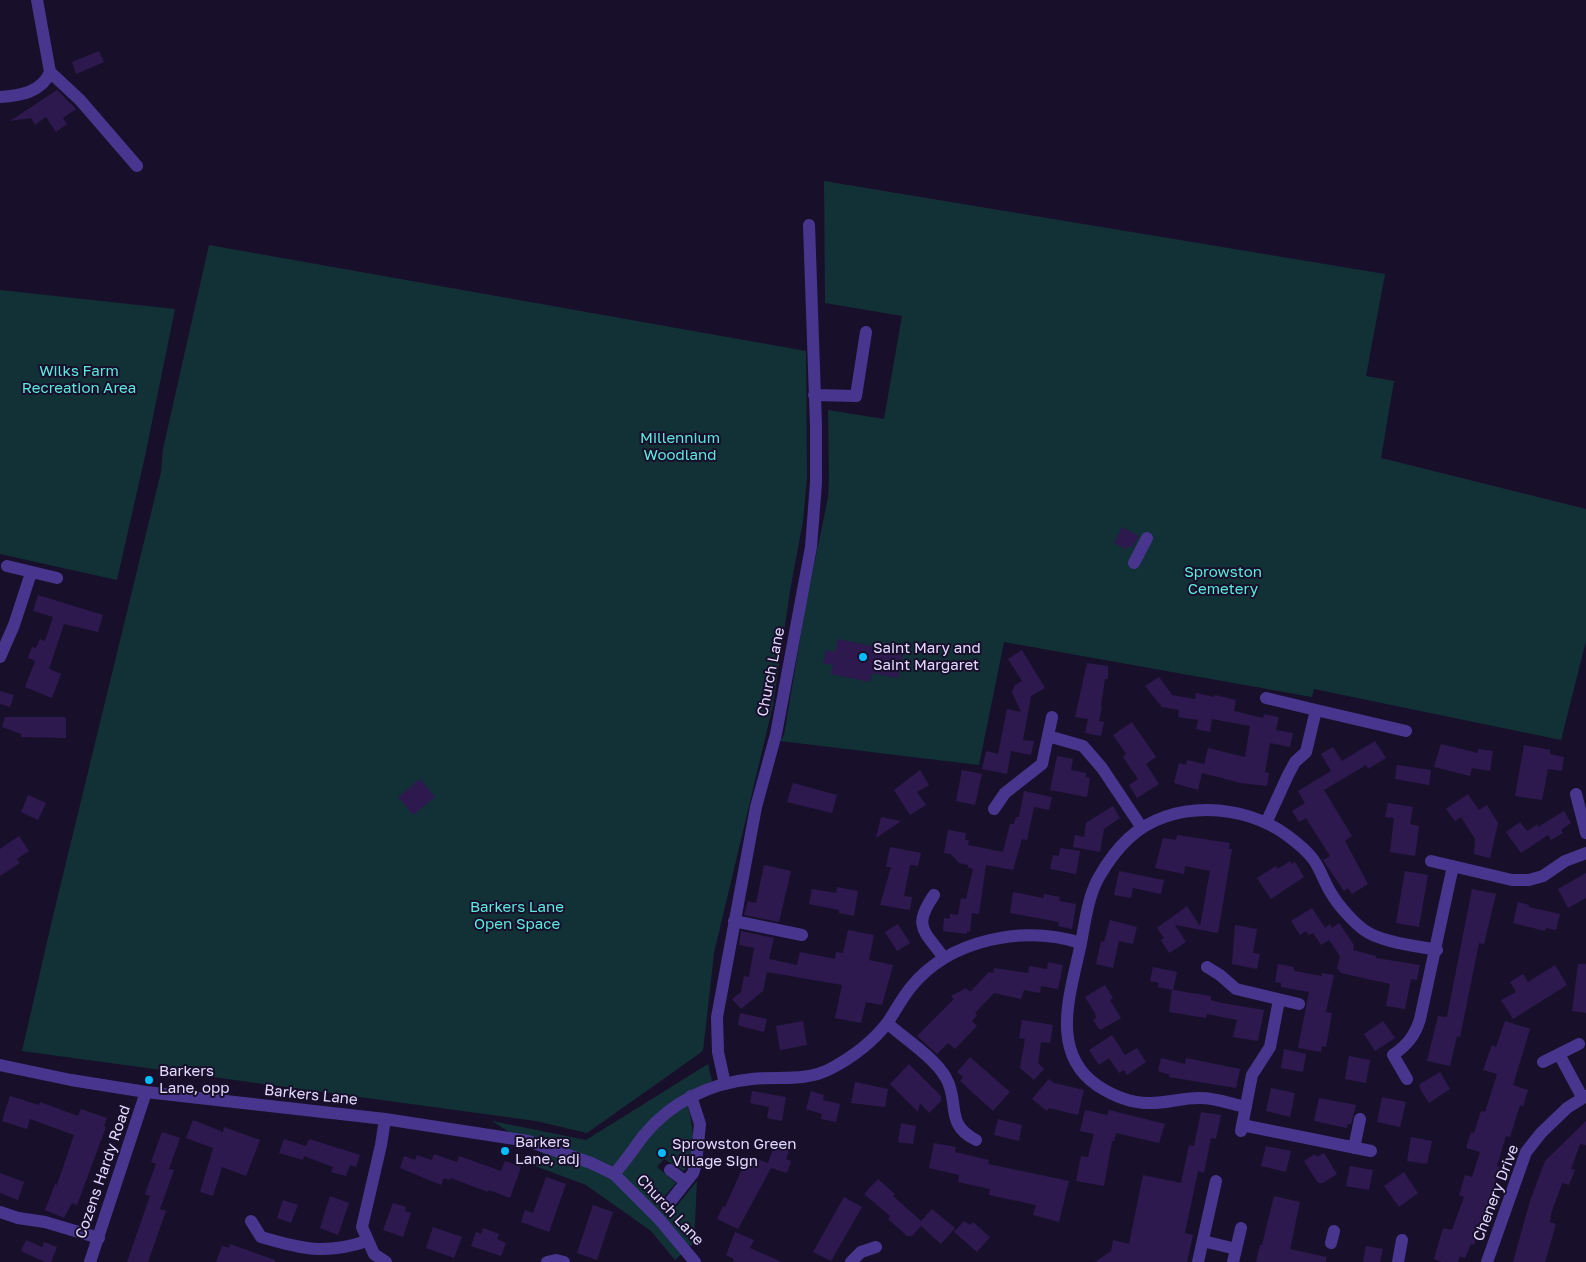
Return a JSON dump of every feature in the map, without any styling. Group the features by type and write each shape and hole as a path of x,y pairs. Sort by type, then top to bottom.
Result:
{"street":[{"path":"0,97 32,92 46,81 50,72 37,0"},
{"path":"50,72 80,100 137,166"},
{"name":"Church Lane","path":"695,1262 659,1220 614,1174 655,1123 691,1096 725,1084 718,1052 718,1017 734,920 756,807 776,734 811,547 816,483 809,224"},
{"path":"814,395 856,396 866,332"},
{"path":"1134,563 1147,538"},
{"path":"7,566 57,578"},
{"path":"0,657 9,640 31,572"},
{"path":"1266,698 1406,731"},
{"path":"1266,823 1295,762 1306,752 1316,710"},
{"path":"994,809 1005,793 1042,764 1052,717"},
{"path":"1048,736 1083,746 1102,768 1142,828"},
{"path":"1576,794 1586,833"},
{"path":"1246,1107 1203,1098 1147,1103 1127,1099 1106,1091 1087,1079 1073,1060 1066,1038 1066,1019 1089,904 1098,879 1112,857 1142,828 1183,813 1210,810 1232,810 1266,823 1287,836 1312,858 1331,894 1364,930 1412,945 1437,950"},
{"path":"1431,861 1512,880 1529,880 1543,876 1564,861 1586,854"},
{"path":"1407,1080 1392,1055 1404,1047 1415,1034 1437,950 1453,866"},
{"path":"934,895 923,911 921,920 924,929 944,958"},
{"path":"734,920 802,935"},
{"path":"725,1084 753,1079 804,1077 827,1070 867,1046 887,1023 911,987 944,958 968,946 991,939 1046,937 1081,943"},
{"path":"1206,967 1220,975 1236,989 1299,1004"},
{"path":"1279,1000 1270,1046 1252,1075 1241,1128 1371,1151"},
{"path":"887,1023 939,1068 952,1089 956,1122 965,1134 976,1140"},
{"path":"1543,1062 1579,1044"},
{"name":"Chenery Drive","path":"1487,1262 1526,1152 1541,1133 1584,1097 1559,1054"},
{"name":"Barkers Lane","path":"0,1065 71,1080 146,1092 385,1119 528,1141 584,1160 614,1174"},
{"name":"Cozens Hardy Road","path":"90,1262 146,1092"},
{"name":"Church Lane","path":"670,1202 686,1182 696,1164 700,1124 691,1096"},
{"path":"385,1119 381,1145 362,1227 374,1254 386,1262"},
{"path":"1354,1148 1360,1119"},
{"name":"Church Lane","path":"670,1170 686,1182"},
{"path":"1198,1262 1216,1181"},
{"path":"0,1212 18,1218 45,1222 99,1238"},
{"path":"251,1221 261,1237 304,1250 324,1251 348,1248 367,1241"},
{"path":"1233,1262 1241,1228"},
{"path":"1398,1262 1402,1240"},
{"path":"1203,1241 1236,1249"},
{"path":"852,1262 861,1252 876,1248"},
{"path":"547,1262 556,1260 564,1262"}],"green space":[{"name":"Sprowston Cemetery","path":"824,181 1385,274 1366,376 1394,381 1381,458 1586,509 1586,641 1561,740 1314,689 1312,697 1004,642 979,765 780,741 784,735 806,603 828,498 828,410 884,419 902,316 825,303"},
{"path":"209,245 806,351 807,478 803,521 791,585 773,705 714,953 703,1051 587,1133 536,1121 22,1051 161,472 163,449"},
{"name":"Wilks Farm Recreation Area","path":"0,290 175,309 117,580 0,554"},
{"path":"708,1064 712,1081 685,1094 693,1133 692,1153 689,1162 684,1171 664,1159 657,1167 676,1183 663,1198 675,1208 697,1181 694,1243 675,1260 651,1231 586,1185 522,1161 551,1159 492,1121 586,1140"}],"building":[{"path":"99,51 104,62 76,74 72,62"},
{"path":"57,90 76,109 63,118 67,124 56,132 46,117 35,125 31,118 10,121"},
{"path":"1122,527 1139,536 1132,548 1128,546 1126,549 1114,543"},
{"path":"38,595 103,615 98,632 64,624 49,669 61,674 52,698 25,687 35,661 28,658 32,647 36,648 40,639 45,641 53,617 33,611"},
{"name":"Saint Mary and Saint Margaret","path":"838,639 888,649 889,646 904,649 898,678 872,673 870,682 831,674 833,665 823,663 826,650 835,652"},
{"path":"1022,650 1045,688 1031,696 1023,740 1034,741 1031,755 1011,751 1007,774 982,769 986,751 998,754 1007,709 1021,712 1012,692 1015,685 1022,681 1008,659"},
{"path":"1087,663 1108,666 1108,679 1105,679 1099,721 1104,722 1101,736 1085,733 1088,719 1075,717"},
{"path":"1159,677 1172,695 1195,699 1196,693 1214,697 1215,695 1236,700 1234,711 1263,718 1264,714 1279,717 1276,730 1293,733 1290,747 1270,743 1265,772 1269,773 1267,786 1241,783 1202,773 1208,748 1245,757 1250,726 1212,719 1210,732 1196,729 1198,720 1178,717 1179,710 1162,707 1145,686"},
{"path":"0,691 14,695 10,707 0,704"},
{"path":"5,717 64,717 66,719 66,738 21,737 21,734 2,727"},
{"path":"1132,722 1156,757 1146,764 1159,784 1137,798 1129,785 1138,779 1123,757 1126,754 1113,735"},
{"path":"1375,741 1386,758 1368,769 1366,765 1324,790 1352,836 1345,841 1368,884 1352,894 1348,888 1344,891 1323,860 1330,856 1306,818 1299,822 1292,811 1305,803 1298,791 1331,771 1321,754 1333,747 1342,761"},
{"path":"1441,744 1478,753 1478,749 1493,751 1490,771 1472,768 1470,776 1434,767"},
{"path":"1524,745 1550,750 1550,754 1564,757 1562,771 1548,769 1542,800 1515,796"},
{"path":"1057,756 1073,759 1071,770 1086,773 1086,777 1090,778 1087,797 1050,790"},
{"path":"1187,760 1204,764 1198,790 1174,783 1179,763 1186,765"},
{"path":"1397,765 1431,770 1429,785 1395,779"},
{"path":"920,770 929,785 917,792 926,805 910,815 894,790"},
{"path":"962,770 982,774 975,805 956,801"},
{"path":"420,779 435,797 413,815 398,797"},
{"path":"793,783 837,795 832,813 787,802"},
{"path":"1024,791 1052,797 1049,810 1034,807 1027,840 1022,839 1013,870 986,865 979,914 972,913 970,932 967,931 967,934 943,931 944,918 950,919 950,914 958,915 961,898 966,899 973,869 968,867 968,865 959,863 951,854 944,853 948,830 966,833 965,840 969,840 968,845 1003,852 1010,824 1014,824 1016,817 1019,817"},
{"path":"1468,794 1479,810 1487,805 1498,823 1490,858 1474,854 1475,839 1461,817 1455,821 1446,809"},
{"path":"28,795 46,803 38,820 21,812"},
{"path":"1388,803 1413,807 1410,824 1419,826 1415,856 1390,852 1394,818 1385,817"},
{"path":"1113,806 1120,818 1104,829 1100,852 1073,847 1075,835 1084,837 1086,823"},
{"path":"1564,811 1571,823 1561,830 1563,833 1551,840 1548,835 1521,853 1506,832 1520,822 1527,831 1538,824 1538,827"},
{"path":"881,817 901,821 876,838"},
{"path":"1177,835 1230,843 1229,849 1232,849 1218,933 1175,925 1186,942 1169,953 1161,940 1164,938 1157,928 1187,906 1200,926 1210,871 1185,866 1184,874 1155,868 1163,838 1176,840"},
{"path":"19,836 29,851 17,859 20,863 0,876 0,849"},
{"path":"890,847 921,853 918,866 910,865 904,896 912,897 910,910 880,905 891,867 886,867"},
{"path":"1060,848 1080,851 1076,874 1050,869 1053,855 1059,856"},
{"path":"1290,861 1292,864 1295,862 1304,877 1271,899 1257,878 1276,866 1278,869"},
{"path":"764,865 791,871 779,922 744,915 748,901 756,903"},
{"path":"1119,871 1164,880 1161,894 1133,888 1131,898 1114,895"},
{"path":"1405,871 1428,875 1419,927 1396,923"},
{"path":"1586,873 1586,898 1568,908 1558,889"},
{"path":"837,887 858,891 854,916 839,913 839,910 809,904 812,889 836,893"},
{"path":"1472,889 1496,894 1484,944 1479,943 1460,1037 1457,1036 1450,1066 1427,1061 1438,1016 1447,1017"},
{"path":"1013,892 1043,898 1044,894 1060,897 1059,901 1076,904 1072,929 1058,926 1059,922 1010,913"},
{"path":"1518,902 1529,905 1529,907 1560,914 1556,930 1546,928 1545,931 1513,923"},
{"path":"1312,908 1325,928 1330,924 1332,928 1339,923 1354,945 1353,950 1376,956 1376,958 1420,965 1417,980 1411,979 1405,1009 1386,1006 1390,984 1341,973 1337,968 1340,956 1329,940 1321,945 1313,933 1309,935 1306,931 1300,935 1291,921"},
{"path":"1110,920 1137,927 1133,944 1119,941 1113,968 1096,964 1101,941 1104,942"},
{"path":"898,924 910,943 897,951 885,932"},
{"path":"1235,925 1257,929 1253,953 1260,954 1257,969 1232,964"},
{"path":"848,930 874,935 869,960 893,965 882,1005 866,1002 861,1023 835,1018 842,985 767,972 763,991 741,1009 732,999 741,992 744,976 749,977 754,948 739,945 741,931 774,938 769,959 797,965 800,952 835,959 836,952 843,953"},
{"path":"1048,962 1063,965 1058,989 1041,986 1040,993 1024,990 1021,999 994,993 975,1013 977,1015 972,1021 977,1026 955,1049 948,1043 937,1054 917,1036 954,999 951,996 966,988 970,992 989,972 993,973 994,968 1028,973 1029,966 1047,969"},
{"path":"1278,964 1294,967 1294,971 1322,976 1322,973 1334,975 1326,1012 1332,1013 1326,1047 1322,1046 1321,1052 1298,1048 1309,992 1281,987 1281,983 1275,982"},
{"path":"1578,964 1586,964 1586,1013 1572,1011"},
{"path":"1555,965 1567,985 1513,1019 1501,1000 1516,992 1510,982 1523,974 1528,982"},
{"path":"1153,967 1177,972 1173,990 1211,996 1211,1000 1222,1003 1264,1010 1258,1041 1233,1037 1237,1020 1207,1014 1206,1018 1169,1012 1172,990 1158,987 1159,983 1150,981"},
{"path":"1105,985 1113,998 1110,1000 1121,1018 1100,1030 1093,1020 1096,1018 1095,1013 1085,997"},
{"path":"740,1013 767,1019 764,1032 740,1026 738,1024"},
{"path":"1022,1020 1053,1025 1050,1043 1041,1042 1038,1063 1044,1069 1034,1080 1020,1068 1025,1039 1019,1038"},
{"path":"803,1021 807,1045 780,1050 776,1026"},
{"path":"1383,1021 1395,1038 1375,1051 1364,1034"},
{"path":"1505,1021 1530,1029 1513,1085 1528,1090 1523,1106 1520,1105 1510,1137 1506,1136 1497,1166 1500,1167 1474,1245 1471,1244 1465,1258 1460,1256 1458,1262 1442,1262 1434,1259 1443,1228 1452,1230 1464,1197 1459,1195 1465,1175 1472,1177 1480,1152 1466,1148 1471,1132 1474,1133 1481,1111 1485,1112 1497,1074 1483,1070 1492,1045 1496,1047"},
{"path":"1112,1035 1125,1055 1137,1048 1146,1062 1127,1075 1124,1070 1119,1073 1109,1058 1099,1065 1089,1050"},
{"path":"1284,1049 1306,1054 1303,1072 1281,1068"},
{"path":"1349,1056 1370,1060 1366,1083 1345,1079"},
{"path":"970,1057 1010,1092 993,1111 960,1081 963,1077 957,1072"},
{"path":"1161,1058 1185,1064 1186,1058 1240,1069 1236,1088 1169,1077 1170,1075 1158,1071"},
{"path":"909,1064 941,1096 941,1101 929,1113 920,1103 918,1112 890,1084"},
{"path":"1440,1072 1450,1089 1429,1103 1420,1089 1420,1084"},
{"path":"1049,1079 1054,1083 1084,1090 1078,1115 1049,1108 1047,1111 1032,1099"},
{"path":"855,1082 888,1089 885,1107 851,1103"},
{"path":"1271,1088 1295,1093 1290,1117 1266,1111"},
{"path":"752,1091 786,1097 782,1121 767,1118 769,1107 750,1103"},
{"path":"811,1091 824,1095 823,1100 840,1104 836,1122 821,1119 822,1114 806,1109"},
{"path":"10,1096 39,1105 40,1102 78,1116 81,1109 107,1118 104,1126 106,1127 77,1205 72,1203 64,1218 45,1210 55,1184 57,1185 74,1135 30,1119 27,1129 2,1121"},
{"path":"1382,1097 1406,1102 1400,1127 1377,1122"},
{"path":"1319,1098 1356,1105 1351,1124 1348,1124 1347,1128 1314,1121"},
{"path":"1085,1110 1107,1115 1109,1110 1165,1124 1159,1143 1116,1133 1114,1141 1112,1141 1104,1186 1076,1181 1081,1156 1088,1157 1094,1134 1080,1131"},
{"path":"1201,1112 1221,1115 1216,1139 1211,1138 1204,1173 1198,1171 1185,1233 1193,1235 1187,1262 1095,1262 1111,1251 1113,1240 1129,1244 1143,1175 1181,1183 1189,1145 1194,1146"},
{"path":"998,1119 1022,1125 1019,1141 994,1135"},
{"path":"193,1120 223,1132 224,1127 260,1140 246,1176 222,1167 213,1196 200,1192 213,1148 186,1138"},
{"path":"1586,1121 1586,1145 1580,1144 1571,1169 1575,1170 1569,1185 1562,1183 1551,1214 1550,1222 1556,1224 1545,1262 1513,1262 1530,1201 1545,1161"},
{"path":"901,1123 916,1126 913,1144 898,1142"},
{"path":"162,1132 180,1138 169,1169 174,1170 160,1209 166,1211 148,1262 127,1262 150,1196 145,1194 156,1164 151,1162"},
{"path":"1411,1137 1432,1141 1427,1164 1407,1161"},
{"path":"284,1139 306,1146 309,1139 360,1155 356,1167 350,1165 346,1176 331,1172 333,1167 304,1156 303,1160 279,1153"},
{"path":"775,1143 790,1148 786,1159 791,1161 787,1173 771,1168 738,1229 717,1219 723,1206 725,1207 748,1156 768,1163"},
{"path":"934,1143 956,1147 955,1152 989,1160 988,1164 1069,1181 1059,1222 1033,1215 1036,1205 989,1195 990,1189 958,1182 959,1175 929,1168"},
{"path":"1266,1146 1291,1151 1286,1172 1261,1166"},
{"path":"1324,1153 1337,1174 1323,1183 1318,1183 1304,1161 1315,1154 1317,1157"},
{"path":"434,1154 457,1162 459,1156 501,1171 505,1161 521,1167 510,1198 451,1178 450,1180 444,1178 441,1185 400,1168 404,1156 415,1160 417,1155 432,1160"},
{"path":"1350,1166 1373,1170 1369,1190 1346,1186"},
{"path":"1404,1172 1418,1193 1399,1207 1384,1186"},
{"path":"0,1173 24,1182 18,1200 0,1193"},
{"path":"546,1177 566,1184 549,1232 521,1222 525,1210 533,1213"},
{"path":"878,1179 895,1194 893,1196 921,1221 932,1209 955,1228 941,1244 921,1226 912,1236 907,1236 888,1219 890,1216 864,1194"},
{"path":"330,1196 349,1203 338,1235 320,1228"},
{"path":"1274,1196 1300,1202 1290,1249 1326,1257 1326,1262 1256,1262"},
{"path":"844,1197 862,1207 831,1261 813,1252"},
{"path":"283,1200 298,1205 291,1223 277,1218"},
{"path":"393,1203 406,1207 405,1211 411,1213 403,1237 383,1230"},
{"path":"593,1205 613,1212 597,1260 577,1253"},
{"path":"964,1221 970,1225 973,1222 990,1237 977,1252 954,1232"},
{"path":"433,1227 462,1237 454,1258 426,1248"},
{"path":"483,1228 499,1234 497,1239 506,1243 501,1256 471,1246 476,1232 481,1234"},
{"path":"735,1232 754,1240 750,1248 782,1262 733,1262 734,1259 726,1255"},
{"path":"26,1240 42,1247 44,1242 57,1247 51,1262 45,1262 21,1251"},
{"path":"230,1244 275,1260 275,1262 216,1262 222,1246 229,1248"},
{"path":"1366,1246 1383,1249 1380,1262 1363,1262"}],"place":[{"name":"Saint Mary and Saint Margaret","path":"863,657"},
{"name":"Barkers Lane, opp","path":"149,1080"},
{"name":"Barkers Lane, adj","path":"505,1151"},
{"name":"Sprowston Green Village Sign","path":"662,1153"}],"park label":[{"name":"Millennium Woodland","path":"680,446"},
{"name":"Barkers Lane Open Space","path":"517,916"}]}
